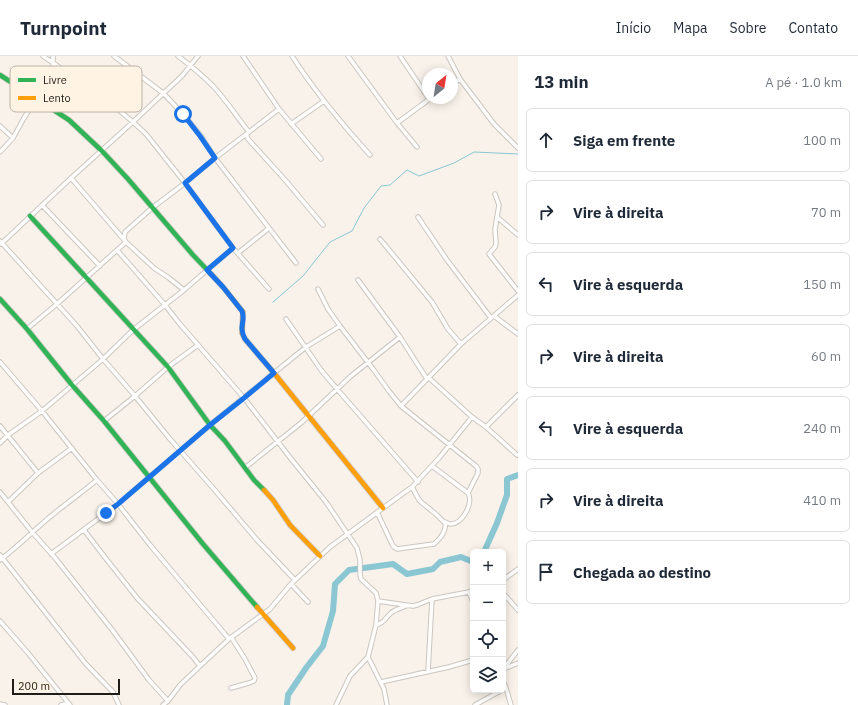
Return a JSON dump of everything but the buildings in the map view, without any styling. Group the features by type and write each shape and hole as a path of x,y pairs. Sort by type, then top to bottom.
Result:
{"street":[{"path":"43,56 57,66"},
{"path":"53,56 53,63"},
{"path":"114,56 127,66"},
{"path":"178,56 212,85 225,100 248,133 248,139"},
{"path":"198,56 182,76 1,243 77,326 103,359 257,540 295,580"},
{"path":"243,56 278,110 321,159"},
{"path":"292,56 324,101 370,155"},
{"path":"348,56 397,124 417,147"},
{"path":"400,56 422,88"},
{"path":"448,56 460,79 494,124 518,148"},
{"path":"0,75 10,81"},
{"path":"142,77 163,93 183,114 296,263"},
{"path":"291,124 324,101"},
{"path":"397,124 423,104"},
{"path":"117,232 125,232 152,208 278,110"},
{"path":"0,152 13,138 28,112"},
{"path":"57,112 69,120 102,151 223,287 244,315 242,333 245,339 383,508"},
{"path":"120,112 146,134 185,183 233,248 269,289"},
{"path":"0,126 13,138"},
{"path":"242,138 248,139 323,225"},
{"path":"71,178 125,241 154,268 184,290"},
{"path":"495,194 498,202 495,229 496,246 490,254 518,291"},
{"path":"42,205 100,266"},
{"path":"30,216 168,367 210,425 246,467 254,480 273,500 290,526 320,556"},
{"path":"418,217 447,260 493,317 518,334"},
{"path":"497,217 518,235"},
{"path":"238,253 262,232 269,228"},
{"path":"27,329 87,278 117,250 125,241 125,232"},
{"path":"380,239 432,302 448,329 461,344"},
{"path":"0,443 72,386 133,330 184,290 233,248"},
{"path":"117,250 244,398 326,502 357,548 360,560 361,579 376,593 378,601 376,625 368,657 350,676 336,705"},
{"path":"358,280 428,378 472,417 486,427 516,455"},
{"path":"318,289 328,309 340,326 401,406 476,466 478,473 468,493"},
{"path":"401,406 461,344 518,295"},
{"path":"0,299 27,329 72,386 124,445 148,478 293,648"},
{"path":"286,319 337,389 418,482"},
{"path":"51,554 118,504 210,425 306,347 340,326"},
{"path":"246,467 308,416 367,362 400,337"},
{"path":"104,421 136,396 168,367 198,345"},
{"path":"0,362 42,411 150,545 230,638 245,659 255,678 254,681 231,688"},
{"path":"486,427 518,395"},
{"path":"163,705 168,701 180,685 230,638 270,609 291,584 330,547 418,482 472,417"},
{"path":"0,426 38,473"},
{"path":"8,502 38,473 72,448"},
{"path":"412,487 422,503 445,522 454,524 463,517 470,504 470,496 432,466"},
{"path":"97,480 58,510 19,545 1,558 86,664 113,692 119,705"},
{"path":"0,492 113,631 149,680 168,701"},
{"path":"377,512 393,546 397,549 434,544 438,541 445,530 445,522"},
{"path":"84,530 138,599 200,666"},
{"path":"506,578 518,568"},
{"path":"291,584 308,602"},
{"path":"378,601 417,605 432,599 469,592"},
{"path":"506,596 518,610"},
{"path":"428,671 432,599"},
{"path":"376,625 383,622 393,611 407,605"},
{"path":"0,621 69,704"},
{"path":"506,665 518,650"},
{"path":"368,657 384,689 387,705"},
{"path":"381,682 470,661"},
{"path":"506,667 518,663"},
{"path":"475,705 497,693"},
{"path":"506,693 511,705"},
{"path":"0,704 5,705"},
{"path":"61,705 69,704"}],"waterway":[{"path":"273,302 303,276 330,242 352,231 364,208 381,186 390,185 407,170 419,176 454,163 474,152 518,154"},
{"path":"485,549 507,495 507,479 518,475"},
{"path":"287,705 288,695 323,646 333,611 335,584 349,570 393,564 407,574 433,569 440,562 461,557 470,561"}],"traffic: fast":[{"path":"0,75 10,82"},
{"path":"57,112 69,120 102,151 212,275"},
{"path":"30,216 168,367 210,425 225,441 254,480 264,490"},
{"path":"0,299 104,421 203,544 257,607"}],"traffic: slow":[{"path":"212,275 243,312 242,333 245,339 383,508"},
{"path":"264,490 273,500 290,525 320,556"},
{"path":"257,607 293,648"}],"route":[{"path":"106,513 274,373 245,339 242,333 244,312 207,270 233,248 185,183 215,158 183,114"}]}
